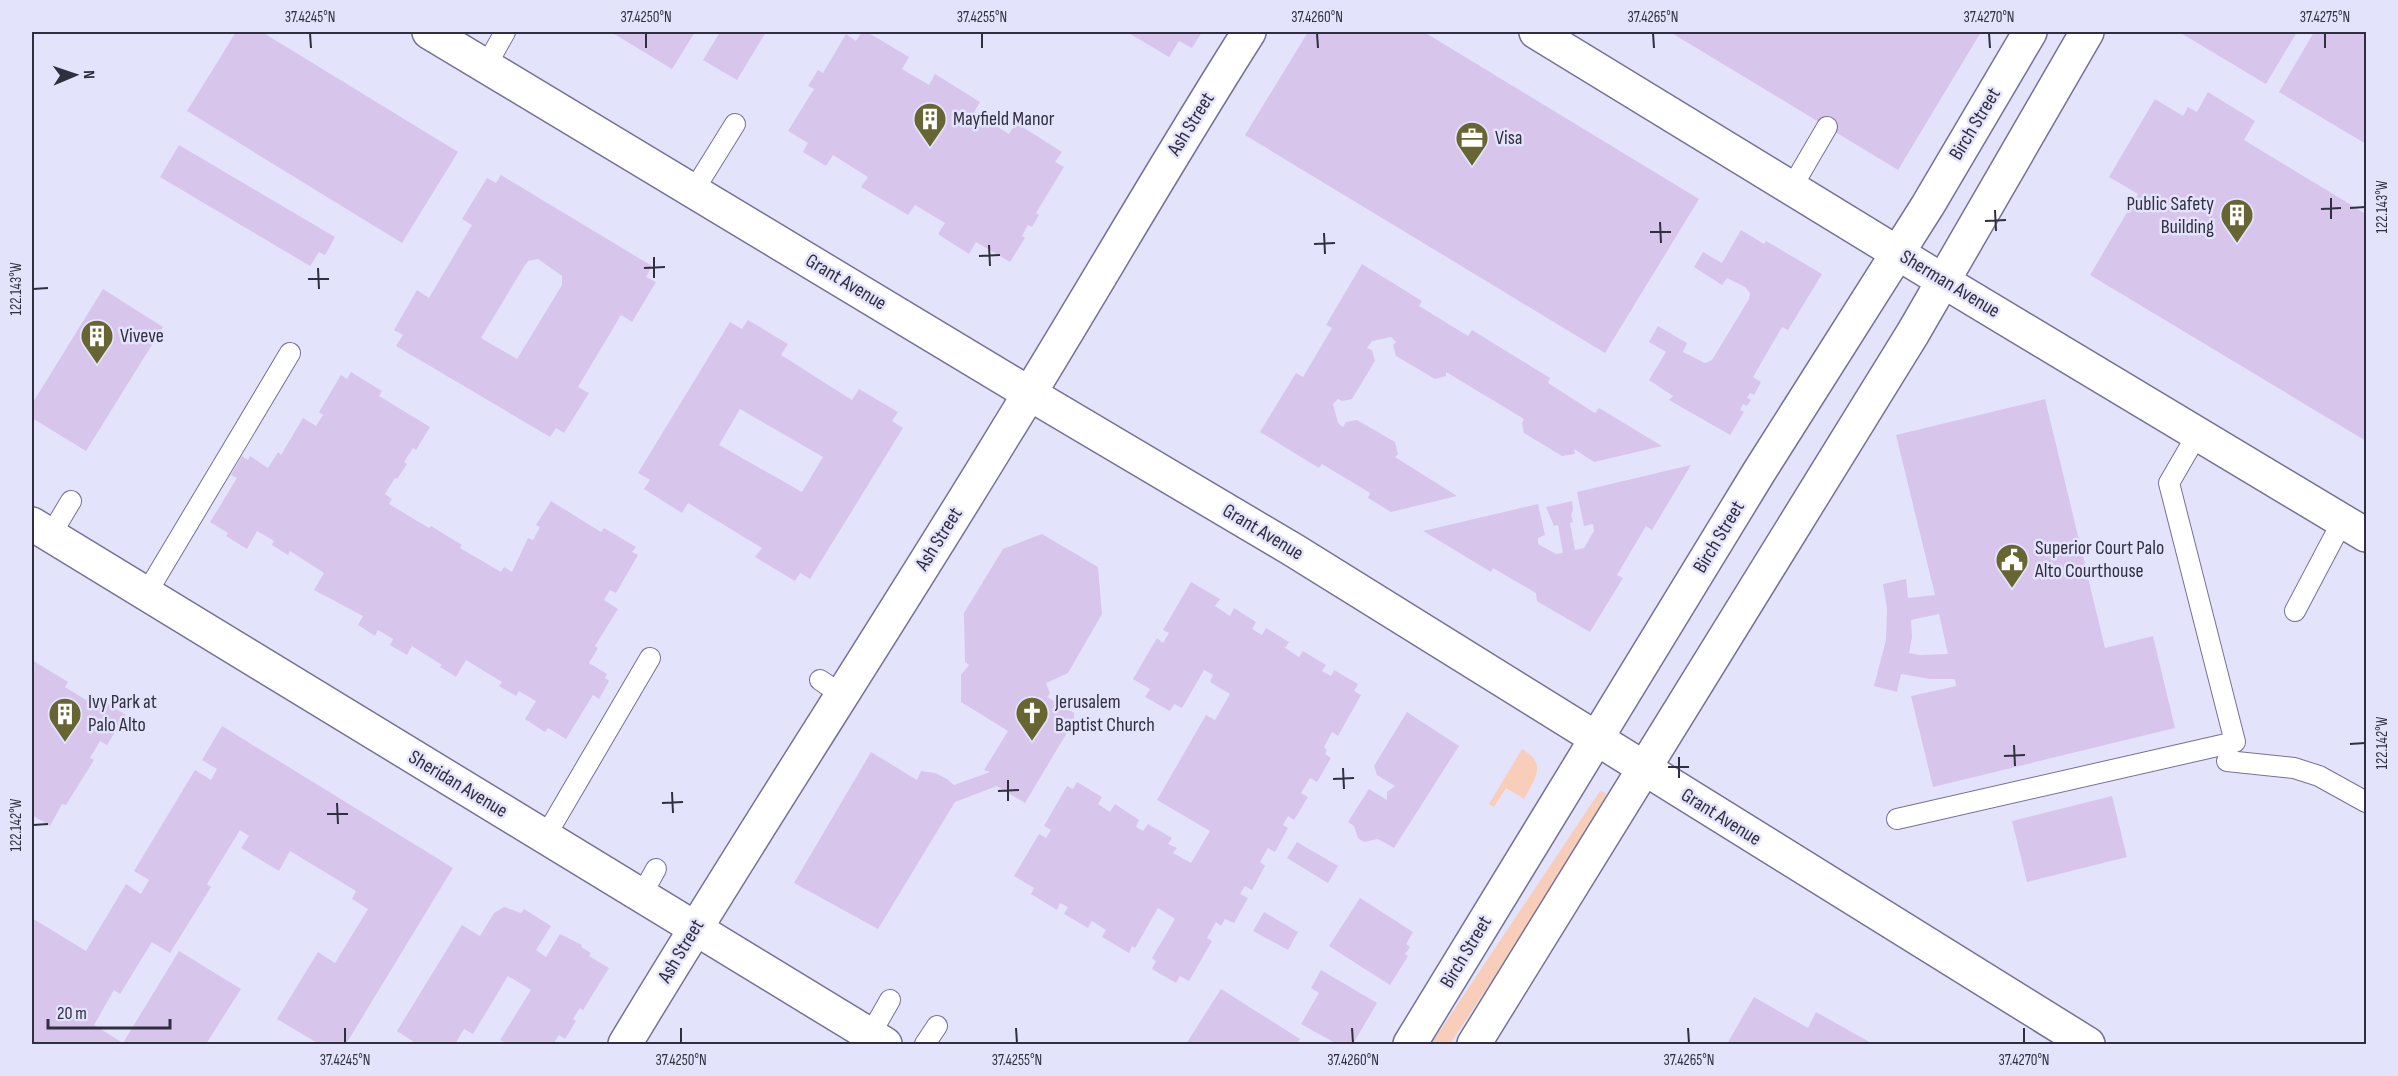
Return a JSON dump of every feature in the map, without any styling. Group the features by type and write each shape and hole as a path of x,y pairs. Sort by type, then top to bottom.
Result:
{"street":[{"name":"Grant Avenue","path":"429,32 1295,551 1645,769 2069,1039"},
{"name":"Ash Street","path":"626,1044 831,687 1030,394 1192,122 1249,32"},
{"name":"Sherman Avenue","path":"1536,32 2355,528"},
{"name":"Birch Street","path":"1410,1044 1759,472 1898,253 2030,32"},
{"path":"1474,1044 1944,281 2087,32"},
{"name":"Sheridan Avenue","path":"38,532 146,594 545,837 649,883 694,928 878,1040"}],"lane":[{"path":"486,66 505,32"},
{"path":"694,190 735,124"},
{"path":"1792,187 1827,127"},
{"path":"146,594 290,353"},
{"path":"1897,819 2235,742 2169,483 2198,434"},
{"path":"38,532 71,501"},
{"path":"2295,610 2355,528"},
{"path":"545,837 650,658"},
{"path":"2227,761 2294,768 2319,776 2367,802"},
{"path":"878,1040 891,1000"},
{"path":"925,1044 937,1026"}],"shaded area":[{"path":"1522,749 1535,760 1537,772 1535,778 1524,799 1506,788 1494,807 1489,804"},
{"path":"1600,791 1606,793 1605,797 1553,888 1450,1044 1431,1044"}],"building":[{"path":"236,32 262,32 458,152 402,243 187,111"},
{"path":"611,32 695,32 672,69"},
{"path":"720,32 766,32 737,80 703,60"},
{"name":"Mayfield Manor","path":"862,32 867,32 909,57 902,69 929,85 935,74 980,102 974,112 1009,134 1016,123 1062,152 1055,162 1064,167 1036,213 1039,215 1032,227 1028,225 1022,236 1025,238 1010,262 976,242 969,254 938,234 945,223 915,205 908,215 861,187 868,177 833,155 826,166 803,152 808,143 788,131 814,89 808,86 818,70 823,73 846,34 856,41"},
{"path":"1127,32 1202,32 1192,48 1179,41 1169,57"},
{"name":"Visa","path":"1308,32 1424,32 1699,199 1605,353 1245,135"},
{"path":"1670,32 1981,32 1898,170"},
{"path":"2179,32 2297,32 2266,84"},
{"path":"2314,32 2366,32 2366,144 2279,92"},
{"name":"Public Safety Building","path":"2208,92 2255,121 2244,140 2366,214 2366,441 2090,275 2138,194 2109,177 2155,99 2183,116 2188,107 2197,112"},
{"path":"179,145 335,237 325,255 319,252 310,266 160,177"},
{"path":"501,175 652,266 646,277 656,282 632,322 621,315 578,387 589,393 564,433 556,428 550,437 396,346 403,335 394,330 417,290 429,298 472,225 462,219 487,178 496,183","holes":["538,259 562,276 562,285 517,359 481,338 528,261"]},
{"path":"1741,230 1764,244 1766,241 1822,274 1788,330 1782,327 1753,377 1761,382 1754,395 1750,393 1747,398 1751,400 1747,406 1743,404 1740,410 1744,412 1730,435 1669,400 1673,396 1649,380 1666,352 1649,342 1658,326 1687,343 1683,352 1705,363 1712,360 1749,299 1750,293 1745,287 1727,278 1722,285 1694,267 1703,252 1722,263"},
{"path":"1362,264 1422,301 1419,306 1468,336 1472,330 1550,378 1548,383 1595,413 1599,408 1662,446 1594,462 1574,449 1575,454 1562,456 1524,433 1522,423 1524,419 1446,372 1446,376 1435,379 1396,356 1393,345 1396,342 1391,337 1372,341 1367,348 1372,350 1375,361 1352,399 1342,401 1338,399 1333,404 1338,423 1343,427 1346,422 1357,420 1395,442 1398,454 1395,457 1457,496 1391,512 1368,498 1370,493 1322,464 1319,468 1260,432 1296,373 1303,377 1332,328 1326,325"},
{"name":"Viveve","path":"103,289 163,327 86,451 32,418 32,404"},
{"path":"748,320 788,344 781,355 852,400 859,389 898,412 892,421 903,428 810,579 800,573 795,581 755,557 762,548 688,503 682,513 644,489 650,480 638,473 730,322 742,329","holes":["740,409 823,457 802,492 719,445"]},
{"path":"351,372 382,391 379,396 430,427 416,450 413,448 404,462 407,464 385,494 392,499 389,504 462,545 460,548 501,572 504,567 512,572 528,538 533,540 540,527 536,525 551,501 601,532 604,528 636,547 632,552 638,555 616,593 610,590 604,600 618,609 595,646 598,648 589,663 607,674 605,678 609,681 599,699 593,695 566,739 548,728 545,732 525,719 536,701 519,691 516,696 499,686 502,682 466,660 456,677 412,646 407,655 390,645 393,639 378,630 375,636 358,625 363,616 314,590 324,573 290,551 288,555 272,545 274,541 257,531 247,549 226,536 228,533 210,522 237,478 231,475 242,456 248,460 250,456 268,468 278,452 281,455 303,418 316,426 323,415 319,412 341,375 347,379"},
{"name":"Superior Court Palo Alto Courthouse","path":"2045,399 2105,648 2153,636 2175,728 1933,787 1911,696 1956,686 1955,679 1930,679 1901,674 1897,692 1874,686 1886,640 1887,609 1883,584 1906,579 1908,598 1935,595 1896,435","holes":["1939,614 1948,654 1909,653 1912,637 1911,620"]},
{"path":"1691,465 1652,530 1646,526 1617,575 1623,578 1590,632 1537,601 1536,593 1493,568 1491,572 1423,531 1538,504 1545,535 1538,538 1538,544 1556,554 1563,553 1558,525 1554,526 1546,507 1572,501 1573,522 1570,523 1575,550 1584,548 1594,531 1593,524 1584,526 1577,492"},
{"name":"Jerusalem Baptist Church","path":"1042,534 1098,567 1102,614 1068,673 1046,683 1050,693 1047,697 1074,713 1074,721 1025,803 997,786 955,802 878,929 794,883 871,752 917,780 921,771 935,773 954,785 990,772 984,770 1008,731 961,702 961,675 969,665 965,662 964,613 1003,549"},
{"path":"1191,582 1220,599 1215,606 1230,616 1234,608 1256,622 1252,629 1262,635 1266,628 1289,642 1285,648 1299,657 1303,651 1326,665 1322,671 1331,676 1334,670 1358,684 1354,691 1361,695 1338,736 1332,732 1324,747 1327,750 1325,754 1331,758 1317,782 1310,778 1301,793 1308,797 1294,820 1288,816 1283,825 1288,828 1275,852 1268,848 1260,862 1265,866 1252,890 1245,886 1240,894 1248,898 1234,923 1225,919 1221,926 1216,922 1207,938 1212,941 1189,981 1180,976 1176,983 1152,969 1156,961 1152,958 1175,919 1158,908 1135,948 1132,946 1129,953 1102,937 1106,930 1092,921 1088,928 1064,914 1068,907 1060,903 1057,910 1031,894 1034,888 1014,876 1039,834 1046,838 1051,830 1044,826 1067,786 1073,789 1077,782 1102,797 1098,804 1110,812 1115,804 1139,820 1136,827 1143,831 1148,824 1172,838 1168,844 1177,848 1173,853 1191,863 1210,831 1157,800 1206,715 1215,720 1230,694 1210,682 1213,675 1204,670 1182,708 1174,704 1170,711 1145,697 1150,689 1133,679 1157,638 1163,643 1169,633 1163,630"},
{"name":"Ivy Park at Palo Alto","path":"32,660 68,682 65,687 91,703 95,696 126,715 107,745 100,741 90,758 94,760 66,805 62,804 50,826 32,815"},
{"path":"1407,712 1459,746 1394,848 1378,839 1364,842 1358,838 1354,826 1348,822 1369,789 1387,800 1387,792 1395,786 1377,775 1374,766"},
{"path":"222,726 453,868 346,1044 319,1044 277,1019 318,952 335,963 368,909 352,899 356,891 290,851 279,871 241,848 249,836 240,830 207,884 211,887 170,953 152,942 120,994 114,990 94,1025 123,1043 179,951 241,989 206,1044 32,1044 32,918 86,951 126,884 141,894 149,880 134,871 195,770 211,780 217,769 202,760"},
{"path":"2112,796 2127,857 2027,882 2012,821"},
{"path":"1297,842 1338,866 1328,883 1287,858"},
{"path":"1360,898 1413,932 1406,944 1410,947 1405,954 1408,956 1390,985 1329,946"},
{"path":"504,907 521,913 524,909 551,926 536,950 546,957 560,934 582,945 581,947 591,953 589,956 609,968 583,1010 580,1008 573,1019 576,1021 565,1039 559,1035 553,1044 508,1044 500,1040 531,990 508,976 473,1034 464,1029 455,1044 417,1044 397,1031 462,925 480,936 494,913"},
{"path":"1264,912 1298,932 1288,950 1253,931"},
{"path":"1321,970 1377,1003 1353,1044 1337,1044 1301,1024 1319,993 1311,988"},
{"path":"1221,989 1300,1039 1296,1044 1186,1044"},
{"path":"1754,997 1808,1028 1816,1012 1873,1044 1727,1044"}],"place":[{"name":"Mayfield Manor","path":"930,148"},
{"name":"Visa","path":"1472,167"},
{"name":"Public Safety Building","path":"2237,244"},
{"name":"Viveve","path":"97,365"},
{"name":"Superior Court Palo Alto Courthouse","path":"2012,589"},
{"name":"Jerusalem Baptist Church","path":"1032,742"},
{"name":"Ivy Park at Palo Alto","path":"65,743"}]}
